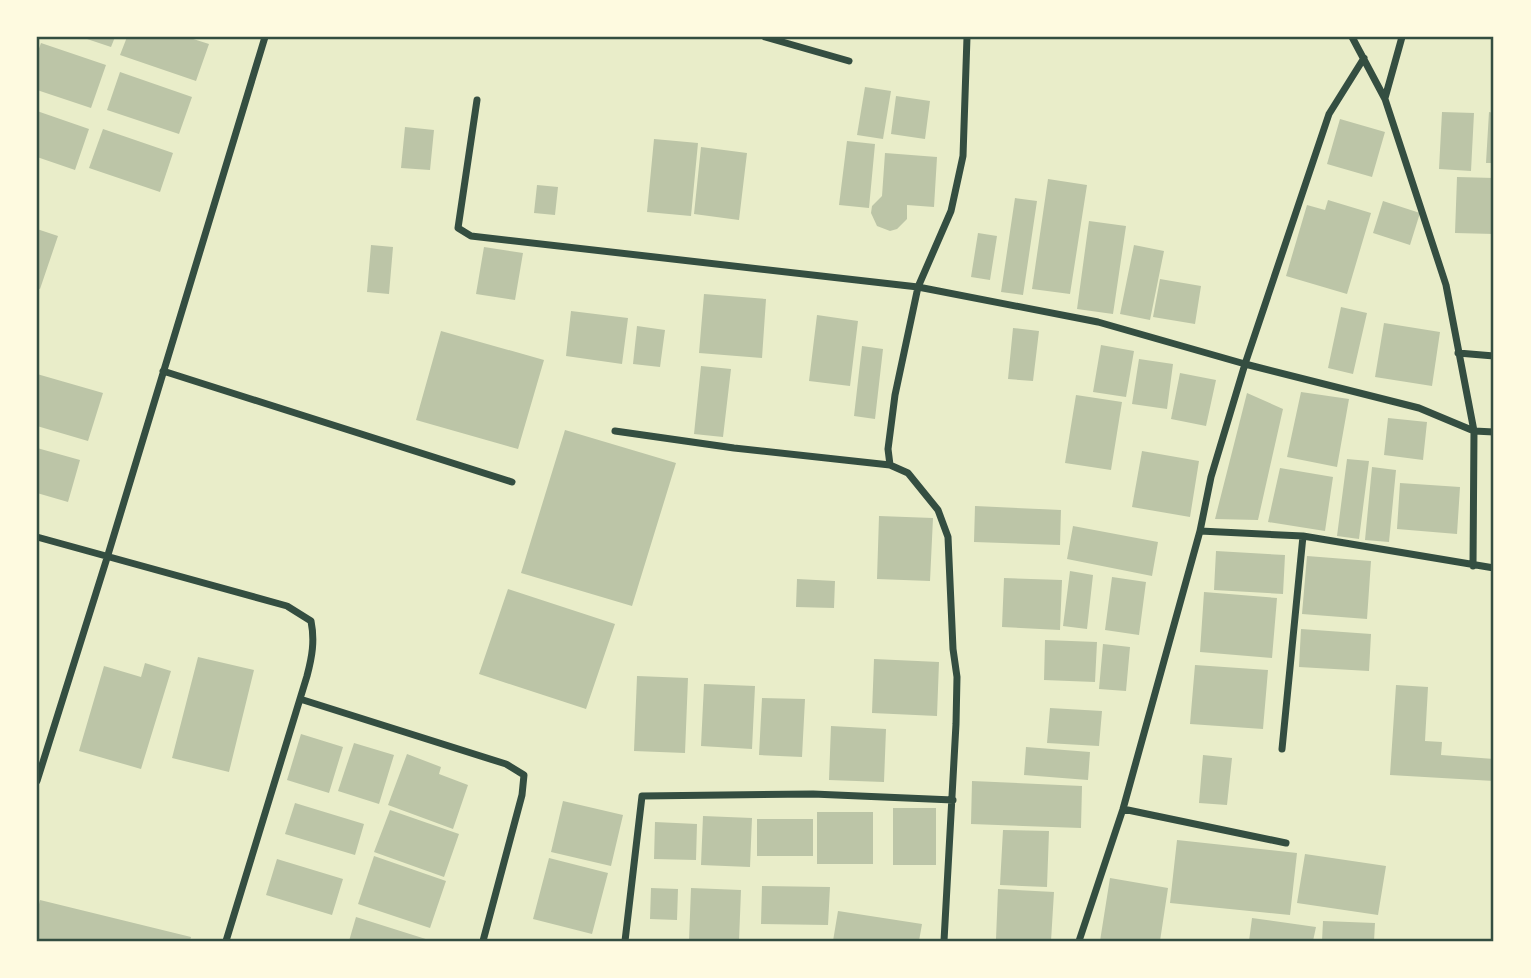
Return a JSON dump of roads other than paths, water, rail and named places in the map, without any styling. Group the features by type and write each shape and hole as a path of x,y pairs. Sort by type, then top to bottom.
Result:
{"street":[{"path":"37,781 265,37"},
{"path":"765,37 849,61"},
{"path":"890,464 888,449 895,395 918,287 951,211 963,156 968,37"},
{"path":"1352,37 1385,99 1446,285 1474,431 1473,566"},
{"path":"1385,99 1402,37"},
{"path":"1079,941 1123,809 1200,531 1211,477 1245,364 1329,114 1364,58"},
{"path":"477,100 458,228 471,236 918,287 1098,322 1245,364 1419,408 1474,431 1494,432"},
{"path":"1458,353 1494,356"},
{"path":"163,371 512,482"},
{"path":"615,431 734,448 890,464 908,473 938,510 948,537 953,649 957,677 953,800 943,941"},
{"path":"1200,531 1303,536 1494,568"},
{"path":"1282,749 1303,536"},
{"path":"37,537 287,606 312,621 312,656 226,941"},
{"path":"300,699 506,764 524,775 522,795 483,941"},
{"path":"625,941 642,796 813,794 953,800"},
{"path":"1123,809 1286,843"}]}
